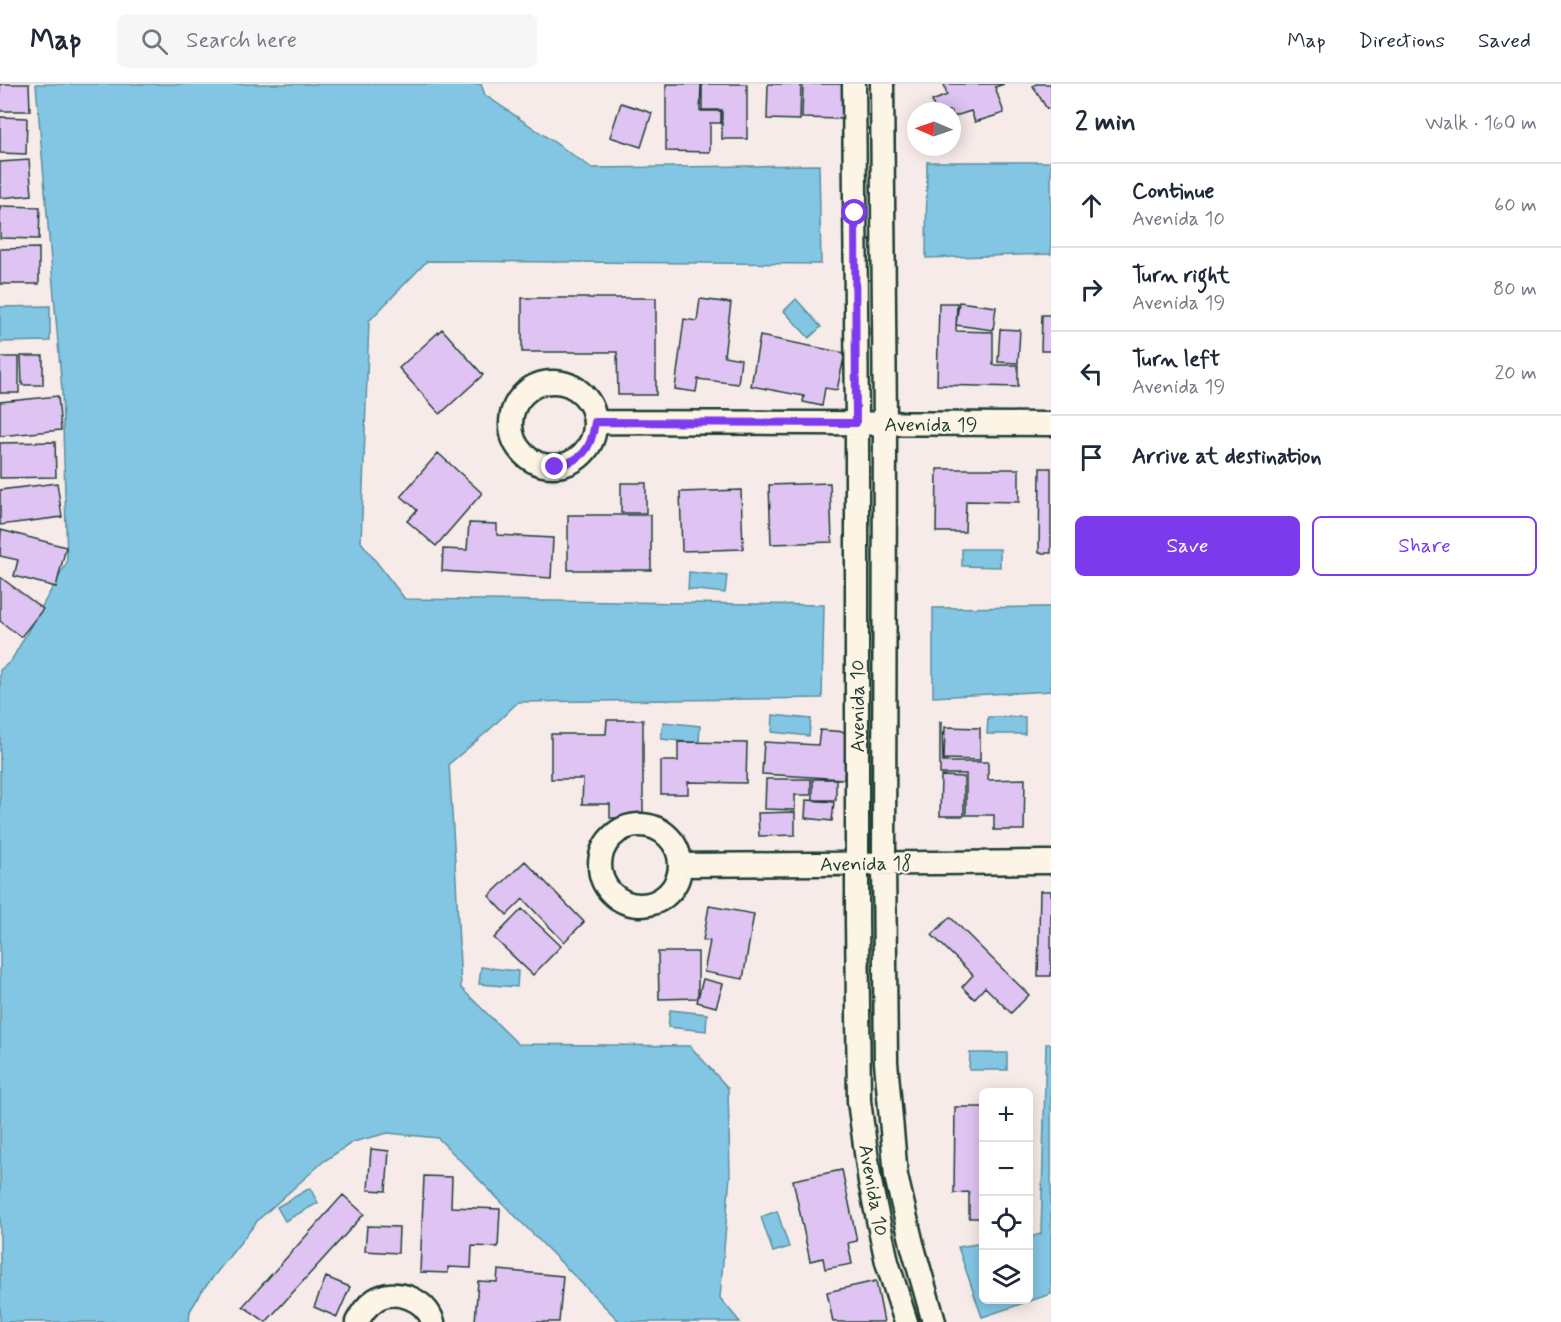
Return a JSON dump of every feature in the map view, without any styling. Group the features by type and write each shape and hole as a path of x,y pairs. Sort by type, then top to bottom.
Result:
{"street":[{"name":"Avenida 10","path":"854,84 859,1101 870,1182 887,1262 906,1322"},
{"name":"Avenida 10","path":"882,84 886,1062 896,1176 932,1322"},
{"path":"855,213 884,213"},
{"name":"Avenida 19","path":"595,422 1051,424"},
{"path":"857,647 885,647"},
{"name":"Avenida 18","path":"680,865 1051,862"},
{"path":"357,1322 364,1309 370,1304 377,1299 392,1295 408,1296 421,1304 433,1322"}],"water":[{"path":"36,84 481,84 485,95 592,168 819,165 821,264 427,261 369,321 361,542 405,599 824,605 822,698 518,702 449,764 461,988 518,1044 690,1046 728,1088 730,1175 720,1298 740,1322 620,1322 438,1138 388,1133 353,1142 324,1161 259,1219 202,1291 190,1311 189,1322 0,1322 0,670 11,661 67,562 62,390"},
{"path":"927,162 1051,162 1051,254 926,258"},
{"path":"796,299 821,327 809,338 784,311"},
{"path":"50,306 50,341 0,342 0,307"},
{"path":"962,549 1000,549 1000,567 962,566"},
{"path":"689,572 727,576 725,593 688,589"},
{"path":"1051,607 1051,691 933,697 933,608"},
{"path":"773,715 811,719 809,736 772,732"},
{"path":"988,717 1025,717 1025,734 987,734"},
{"path":"663,722 700,726 699,743 661,739"},
{"path":"481,967 518,971 517,987 479,984"},
{"path":"670,1010 707,1014 706,1031 668,1027"},
{"path":"1046,1044 1051,1044 1051,1294 1033,1300 1033,1236 1041,1234"},
{"path":"970,1053 1007,1053 1007,1070 969,1070"},
{"path":"310,1188 318,1203 285,1221 277,1207"},
{"path":"777,1211 789,1247 773,1252 761,1217"},
{"path":"979,1244 979,1304 1021,1304 982,1317 958,1247"}],"building":[{"path":"0,84 29,84 30,111 0,111"},
{"path":"666,84 701,84 700,111 721,111 721,123 710,123 710,152 666,151"},
{"path":"702,84 747,84 747,139 722,139 722,110 702,110"},
{"path":"768,84 801,84 800,120 767,119"},
{"path":"803,84 843,84 843,119 802,118"},
{"path":"944,84 1004,84 995,87 1004,113 975,122 971,111 961,114 961,102 932,102 947,95"},
{"path":"1051,84 1051,107 1047,109 1033,86"},
{"path":"621,103 652,113 641,147 610,137"},
{"path":"0,117 27,118 26,154 0,153"},
{"path":"29,160 32,195 0,198 0,162"},
{"path":"0,206 40,207 39,239 0,238"},
{"path":"39,248 39,284 0,284 0,249"},
{"path":"522,298 656,298 656,395 618,395 617,352 522,352"},
{"path":"700,299 731,303 724,356 741,359 738,384 698,379 696,392 675,389 684,319 697,321"},
{"path":"959,302 996,307 993,330 956,325"},
{"path":"939,303 957,303 956,331 993,332 993,365 1018,365 1018,387 937,385"},
{"path":"1042,315 1051,315 1051,351 1041,351"},
{"path":"442,329 483,375 440,414 399,368"},
{"path":"1000,329 1020,330 1018,363 998,362"},
{"path":"760,336 845,353 837,390 825,388 822,406 803,402 804,396 751,386"},
{"path":"21,356 43,356 43,385 22,385"},
{"path":"0,357 19,357 19,393 0,393"},
{"path":"58,396 61,430 0,436 0,402"},
{"path":"55,442 56,477 0,478 0,443"},
{"path":"438,453 482,493 436,546 407,521 417,510 401,496"},
{"path":"1040,468 1051,468 1051,553 1039,553"},
{"path":"937,469 1019,469 1019,502 966,501 965,532 936,532"},
{"path":"57,483 62,517 0,525 0,490"},
{"path":"621,483 646,483 646,513 621,513"},
{"path":"830,483 832,542 771,544 769,485"},
{"path":"741,490 743,549 682,551 680,492"},
{"path":"568,515 651,515 651,570 568,570"},
{"path":"469,523 497,524 497,535 553,538 551,578 442,571 443,549 467,550"},
{"path":"1,530 66,547 56,587 14,576 18,560 0,556"},
{"path":"0,577 43,609 21,637 0,621"},
{"path":"607,720 643,720 643,818 610,818 610,804 582,804 583,779 551,779 551,734 606,734"},
{"path":"940,722 942,722 943,762 988,762 988,780 1025,779 1024,830 994,830 994,815 966,815 966,774 940,774"},
{"path":"945,727 980,728 980,760 944,759"},
{"path":"820,730 847,732 844,779 762,774 764,742 818,745"},
{"path":"678,742 747,743 746,783 688,782 688,794 661,794 661,761 678,761"},
{"path":"941,776 964,777 964,816 940,816"},
{"path":"766,779 811,779 811,795 795,795 795,810 765,809"},
{"path":"813,779 836,779 836,800 813,800"},
{"path":"806,800 834,802 832,821 805,818"},
{"path":"795,812 795,835 759,836 758,813"},
{"path":"525,861 584,922 564,942 523,899 507,915 489,896"},
{"path":"1040,891 1051,891 1051,976 1038,976"},
{"path":"709,906 754,914 743,979 704,972 710,941 703,940"},
{"path":"522,909 561,946 533,975 494,938"},
{"path":"950,917 1029,995 1011,1013 985,987 974,999 962,987 973,975 932,935"},
{"path":"658,952 698,952 698,998 659,999"},
{"path":"703,979 723,984 716,1007 697,1002"},
{"path":"955,1107 979,1107 979,1218 969,1218 969,1192 954,1193"},
{"path":"371,1149 389,1151 386,1191 368,1190"},
{"path":"842,1170 857,1241 848,1243 852,1264 825,1269 823,1258 810,1261 793,1180"},
{"path":"424,1176 452,1177 451,1207 500,1209 498,1247 472,1246 471,1268 448,1267 448,1273 420,1272"},
{"path":"343,1195 364,1214 266,1322 243,1306"},
{"path":"367,1226 399,1227 398,1253 365,1251"},
{"path":"498,1270 563,1276 559,1322 475,1322 478,1281 497,1282"},
{"path":"326,1277 350,1287 337,1317 314,1307"},
{"path":"876,1281 884,1322 833,1322 827,1292"}],"route":[{"path":"555,467 571,463 584,453 592,439 595,422 856,423 855,213"}]}
